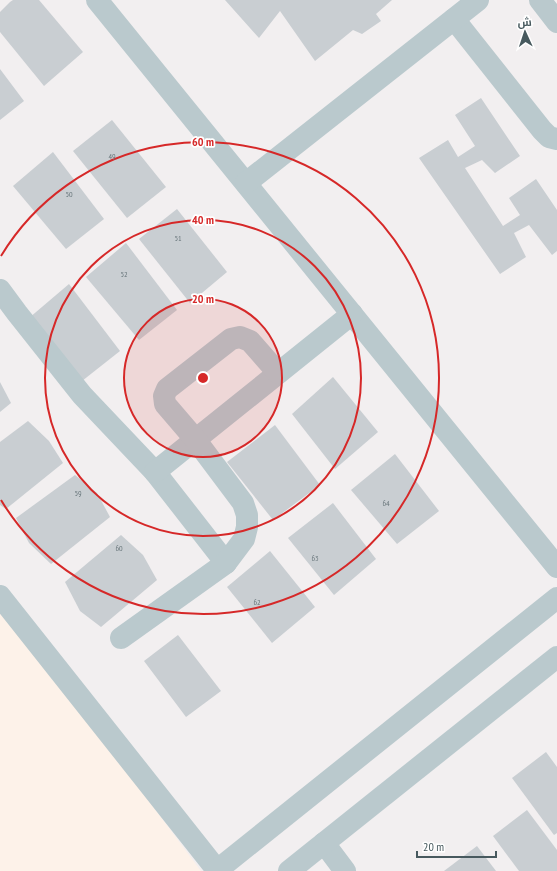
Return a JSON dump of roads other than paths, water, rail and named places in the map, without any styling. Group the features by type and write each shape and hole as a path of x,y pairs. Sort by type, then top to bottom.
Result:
{"street":[{"path":"97,0 557,567"},
{"path":"246,183 478,0"},
{"path":"540,0 557,22"},
{"path":"454,19 542,130 549,137 557,139"},
{"path":"0,290 82,395 155,472 226,563"},
{"path":"155,472 352,314"},
{"path":"121,638 226,563 244,539 247,527 247,515 243,503 195,439 165,404 164,396 167,389 231,339 240,337 250,341 278,373"},
{"path":"0,596 217,870 557,598"},
{"path":"289,871 557,657"},
{"path":"324,843 346,871"}]}
